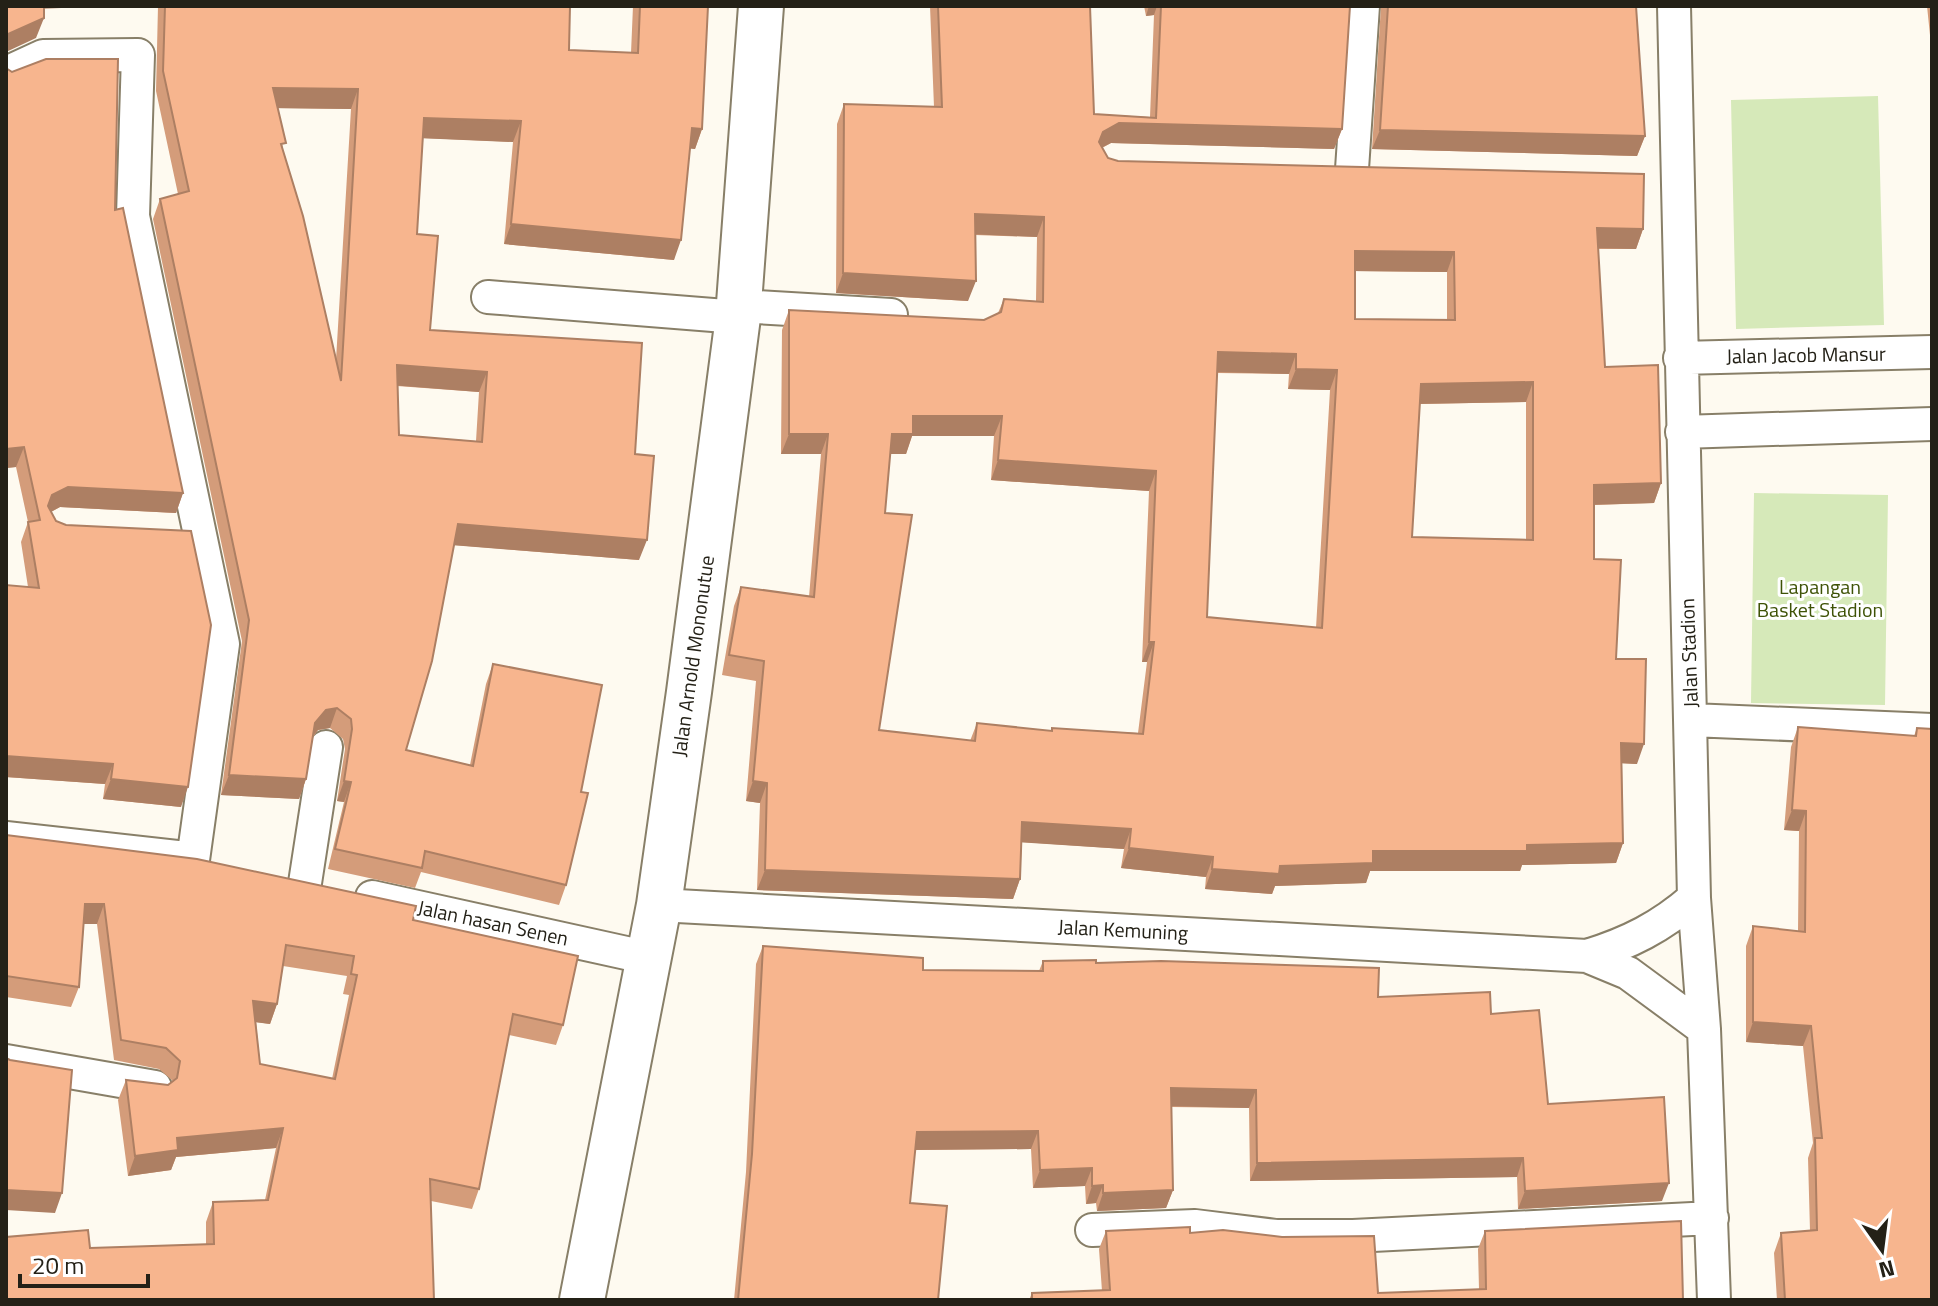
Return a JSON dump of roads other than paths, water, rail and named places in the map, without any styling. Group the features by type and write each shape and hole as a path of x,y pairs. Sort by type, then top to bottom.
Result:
{"highway":[{"name":"Jalan Arnold Mononutue","path":"582,1300 659,905 738,312 761,6"}],"street":[{"path":"1352,169 1363,6"},
{"name":"Jalan Stadion","path":"1674,6 1660,176 1680,358 1694,898 1704,1029 1714,1300"},
{"path":"6,73 43,56 138,55 133,216 182,532 223,644 207,862 6,838"},
{"path":"488,297 738,312 914,317"},
{"name":"Jalan Jacob Mansur","path":"1680,358 1932,352"},
{"path":"1682,432 1932,424"},
{"path":"1691,720 1932,730"},
{"name":"Jalan hasan Senen","path":"326,747 316,885 649,958"},
{"name":"Jalan Kemuning","path":"1587,956 1626,944 1665,924 1694,898"},
{"name":"Jalan Kemuning","path":"659,905 1587,956 1628,973 1704,1029"},
{"path":"6,1061 155,1087"},
{"path":"1092,1230 1195,1226 1276,1236 1353,1236 1712,1218"}],"park label":[{"name":"Lapangan Basket Stadion","path":"1820,598"}]}
